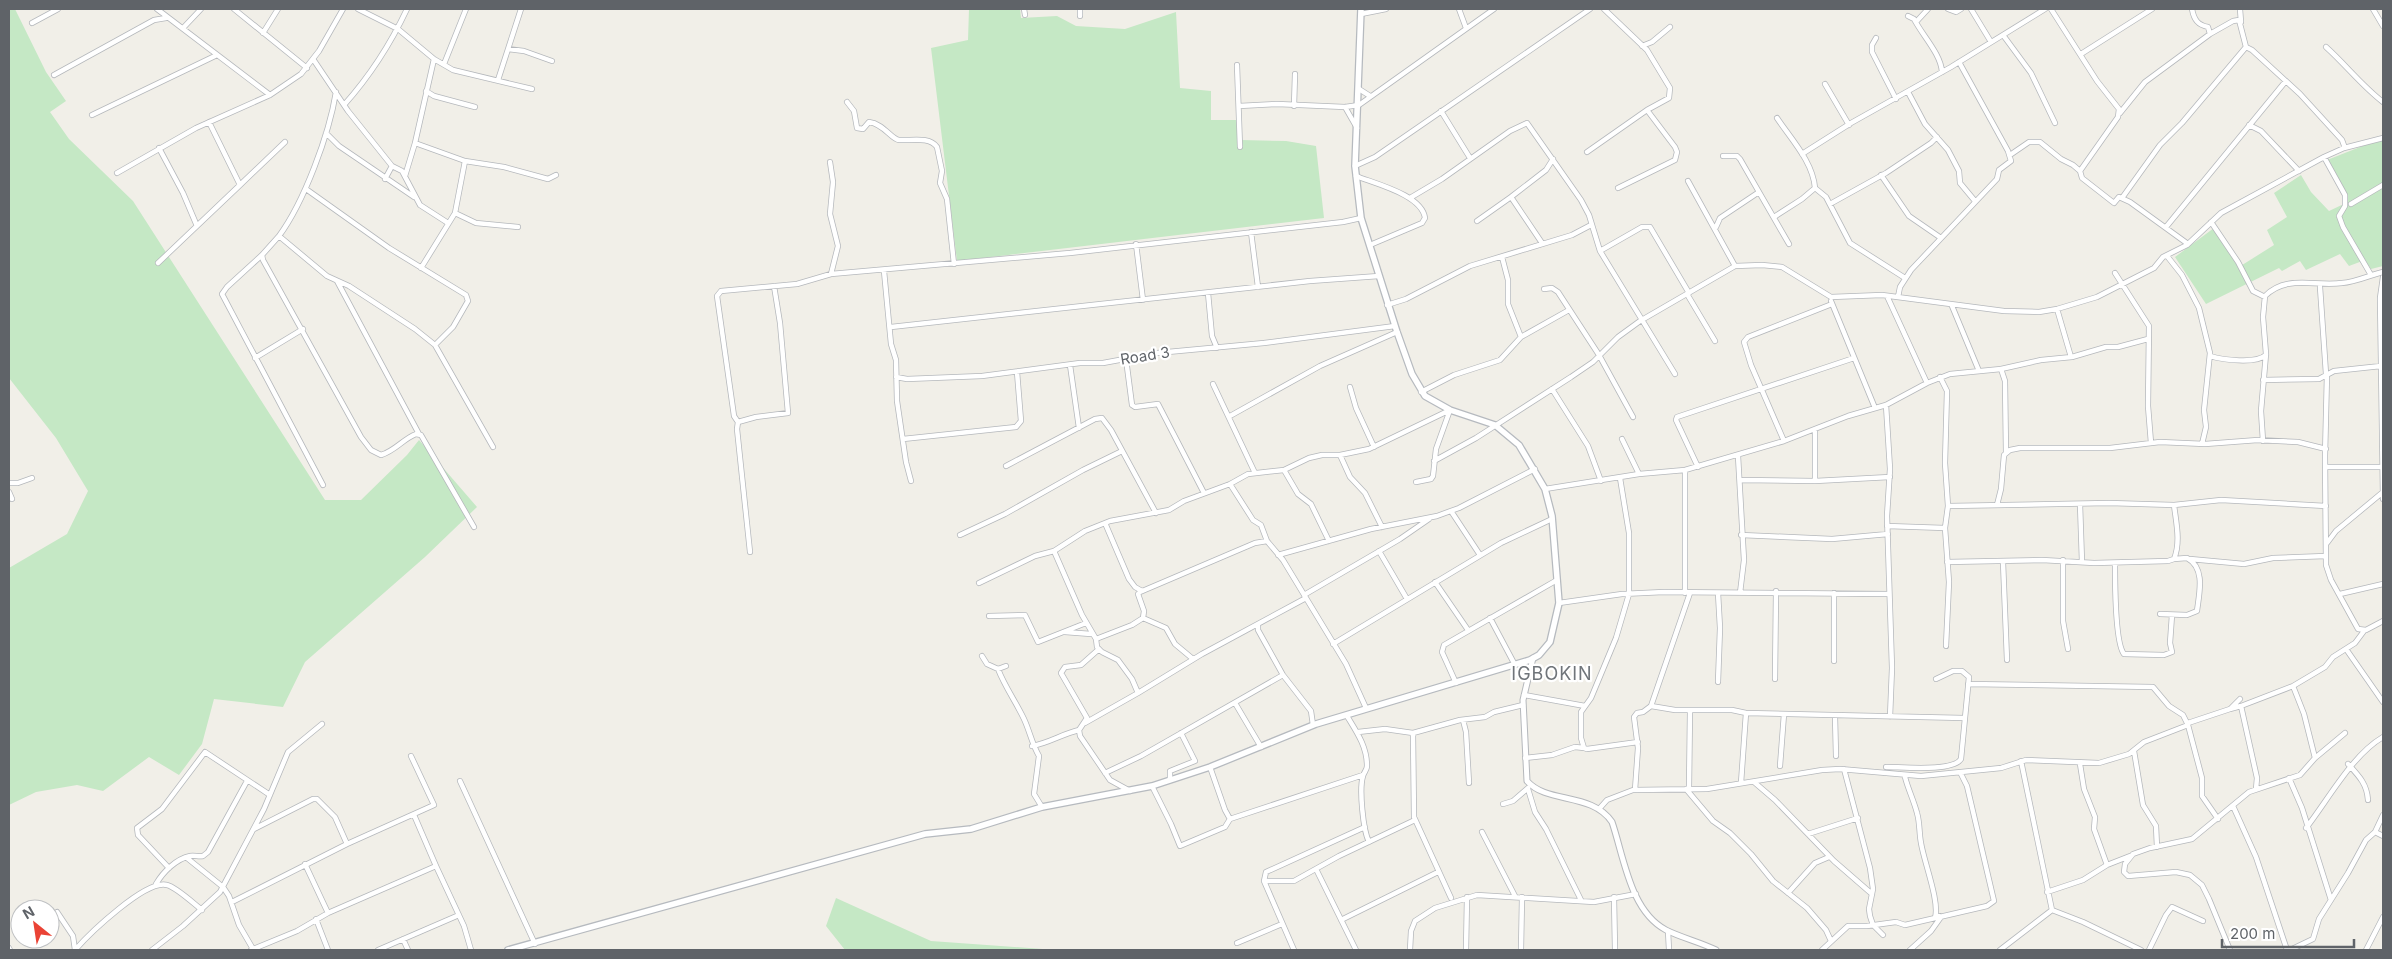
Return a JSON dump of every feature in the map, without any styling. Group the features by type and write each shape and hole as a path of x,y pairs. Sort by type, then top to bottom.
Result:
{"main road":[{"path":"508,950 925,834 971,829 1042,807 1152,786 1210,767 1313,725 1515,665 1533,658 1545,650 1550,642 1559,603 1552,519 1545,489 1535,469 1519,445 1495,425 1450,410 1432,401 1421,392 1387,305 1361,218 1355,166 1359,105 1361,12"}],"street":[{"path":"32,23 58,9"},
{"path":"157,9 184,27 216,55 270,95"},
{"path":"184,27 201,9"},
{"path":"234,9 307,68"},
{"path":"263,33 278,9"},
{"path":"117,173 159,148 210,122 270,95 307,68 343,9"},
{"path":"358,9 398,29 434,58 455,71 532,89"},
{"path":"344,105 362,85 398,29 407,9"},
{"path":"444,64 466,9"},
{"path":"498,80 521,9"},
{"path":"1024,9 1024,15"},
{"path":"1080,9 1080,16"},
{"path":"1361,12 1386,9"},
{"path":"1459,9 1466,28"},
{"path":"1239,106 1345,107 1359,105 1494,9"},
{"path":"1355,166 1376,157 1590,9"},
{"path":"1587,152 1647,110 1669,98 1672,92 1642,46 1610,11 1604,9"},
{"path":"1916,22 1928,9"},
{"path":"1948,9 1956,12 1961,9"},
{"path":"1970,9 1991,42"},
{"path":"1802,154 1848,125 1959,62 2035,11 2045,9"},
{"path":"2051,9 2097,82 2118,106 2120,113"},
{"path":"2081,54 2152,9"},
{"path":"2192,9 2195,20 2199,25 2208,27 2210,34"},
{"path":"2240,9 2246,47"},
{"path":"2373,9 2383,26"},
{"path":"1908,16 1916,22 1941,64 1942,72"},
{"path":"54,75 154,20 168,18"},
{"path":"2080,171 2120,113 2145,82 2210,34 2233,21 2239,20 2241,23"},
{"path":"1642,46 1652,42 1670,27"},
{"path":"2003,34 2031,73 2055,123"},
{"path":"1876,38 1872,45 1872,52 1896,99"},
{"path":"2246,47 2252,50 2300,94 2342,140 2345,148"},
{"path":"2010,152 2036,140 2080,171 2082,178 2114,204 2119,197 2122,198 2160,145 2182,123 2246,47"},
{"path":"2326,47 2342,61 2367,89 2383,102"},
{"path":"508,49 524,51 552,61"},
{"path":"92,115 216,55"},
{"path":"405,176 416,143 434,58"},
{"path":"313,60 344,105 392,166 402,171 420,205 448,223"},
{"path":"1898,297 1904,278 1997,179 1999,170 2011,161 2010,152 1959,62"},
{"path":"1237,65 1240,147"},
{"path":"1294,106 1295,74"},
{"path":"2166,227 2285,82"},
{"path":"1825,84 1848,125"},
{"path":"1359,89 1370,96"},
{"path":"426,91 434,96 475,107"},
{"path":"323,485 222,294 223,290 262,256 293,217 306,189 326,133 336,92"},
{"path":"1908,92 1926,124 1948,150 1959,171 1960,182 1975,201"},
{"path":"847,102 854,111 857,128 863,129 870,122 886,129 898,140 927,141 937,148 942,171 940,183 947,199 954,264"},
{"path":"1345,107 1358,129"},
{"path":"1618,188 1675,160 1677,152 1675,147 1647,110"},
{"path":"1441,111 1470,158"},
{"path":"1777,118 1802,154 1814,177 1815,188 1826,197 1850,244 1904,278"},
{"path":"210,122 240,186"},
{"path":"1410,198 1525,123 1581,200 1589,215 1600,251 1640,321 1674,374"},
{"path":"2249,125 2261,131 2299,171"},
{"path":"326,133 339,146 415,198"},
{"path":"1830,204 1882,175 1931,144 1937,137"},
{"path":"1434,461 1495,425 1593,362 1640,321 1735,266 1762,265 1782,267 1831,297 1887,296 1952,306 2004,311 2039,312 2057,309 2097,297 2154,268 2167,256 2188,244 2211,222 2239,202 2324,157 2345,148 2383,138"},
{"path":"158,263 285,142"},
{"path":"416,143 465,161 504,167 548,179 556,175"},
{"path":"159,148 176,179 197,226"},
{"path":"1724,156 1737,156 1789,244"},
{"path":"2324,157 2344,195 2346,206 2339,216 2343,227 2371,275"},
{"path":"1476,221 1546,170 1553,159"},
{"path":"421,268 455,213 465,161"},
{"path":"830,162 833,182 830,214 838,246 831,274"},
{"path":"385,179 392,166"},
{"path":"1882,175 1909,216 1941,238"},
{"path":"1356,176 1410,198 1424,212 1425,218 1406,230 1370,245"},
{"path":"1688,181 1716,227 1735,266"},
{"path":"2351,204 2383,185"},
{"path":"1774,217 1815,188"},
{"path":"306,189 421,268 468,297 453,327 435,345"},
{"path":"1716,227 1720,218 1759,192"},
{"path":"1511,197 1542,243"},
{"path":"2122,198 2188,244"},
{"path":"455,213 476,223 518,227"},
{"path":"750,552 742,463 736,429 738,422 734,416 717,296 721,291 808,282 831,274 882,273 1343,222 1361,218"},
{"path":"2211,222 2238,262 2253,291 2265,297"},
{"path":"1387,305 1406,299 1466,267 1572,235 1591,225"},
{"path":"1600,251 1642,228 1650,227 1715,341"},
{"path":"1250,232 1258,287"},
{"path":"279,236 324,274 349,286 435,345 493,448"},
{"path":"1136,244 1143,300"},
{"path":"262,256 338,397 371,450 378,455 385,454 411,436 419,434"},
{"path":"2167,256 2182,275 2199,308 2210,356 2204,410 2206,427 2202,444"},
{"path":"1502,257 1508,280 1508,304 1521,337"},
{"path":"2115,272 2147,319 2149,326 2148,406 2151,443"},
{"path":"2265,297 2283,285 2302,281 2344,283 2383,272"},
{"path":"882,273 896,360 896,377 903,439 911,481"},
{"path":"891,327 1258,287 1379,276"},
{"path":"2383,277 2380,286 2383,499"},
{"path":"337,281 419,434 474,527"},
{"path":"2313,283 2320,287"},
{"path":"2320,287 2325,283"},
{"path":"738,422 756,416 788,413 784,359 774,286"},
{"path":"2320,287 2327,374 2325,390 2327,408 2325,467 2326,556 2331,580 2340,594 2355,626 2364,631"},
{"path":"1544,289 1556,289 1599,355 1633,417"},
{"path":"1208,293 1212,336 1217,348"},
{"path":"1887,296 1927,383"},
{"path":"1831,297 1832,304 1875,408"},
{"path":"2263,441 2261,411 2266,355 2263,317 2265,297"},
{"path":"1784,441 1751,365 1744,342 1748,337 1832,304"},
{"path":"1952,306 1979,371"},
{"path":"2057,309 2071,357"},
{"path":"1421,392 1454,375 1500,360 1521,337 1569,310"},
{"path":"255,358 303,329"},
{"path":"1230,416 1313,370 1396,329"},
{"name":"Road 3","path":"896,377 907,379 1017,372 1103,363 1126,358 1206,348 1396,329"},
{"path":"1206,348 1212,336"},
{"path":"1545,489 1698,467 1784,441 1886,405 1940,377 1979,371 2001,370 2041,360 2071,357 2106,347 2118,347 2148,339"},
{"path":"2210,356 2224,360 2261,359 2266,355"},
{"path":"1126,358 1132,405 1135,407 1158,404 1204,493"},
{"path":"1698,467 1679,428 1676,420 1677,417 1854,358"},
{"path":"2261,359 2265,364"},
{"path":"1070,365 1079,428"},
{"path":"2264,380 2319,378 2327,374 2381,366"},
{"path":"1996,506 2001,489 2003,458 2006,453 2005,381 2001,370"},
{"path":"903,439 1016,427 1021,421 1017,372"},
{"path":"1940,377 1947,391 1945,463 1948,506 1945,528 1947,562 1946,646"},
{"path":"2319,378 2325,390"},
{"path":"1213,384 1230,416 1255,473"},
{"path":"1350,387 1356,408 1374,447"},
{"path":"1552,389 1588,446 1601,481"},
{"path":"1886,405 1890,477 1887,526 1892,668 1890,717"},
{"path":"978,583 1008,571 1036,556 1054,551 1085,531 1105,523 1120,518 1156,513 1174,508 1184,501 1255,473 1284,470 1315,456 1340,455 1374,447 1399,432 1450,410"},
{"path":"1416,482 1431,479 1434,461 1450,410"},
{"path":"1006,466 1102,418 1111,430 1156,513"},
{"path":"1814,429 1815,481"},
{"path":"1622,439 1639,474"},
{"path":"2006,453 2020,448 2110,448 2151,443 2202,444 2263,441 2298,442 2326,448"},
{"path":"960,535 1005,514 1083,470 1122,452"},
{"path":"1340,455 1350,477 1365,493 1382,527"},
{"path":"1738,456 1741,535 1744,560 1740,593"},
{"path":"2325,467 2383,467"},
{"path":"1278,555 1382,527 1451,511 1535,469"},
{"path":"1284,470 1298,494 1311,504 1329,541"},
{"path":"1651,706 1688,593 1685,470"},
{"path":"1740,480 1815,481 1890,477"},
{"path":"9,483 18,483 32,478"},
{"path":"1584,748 1581,712 1592,698 1616,638 1629,594 1629,533 1620,478"},
{"path":"1230,484 1253,520 1261,525 1267,541 1305,596 1349,672 1366,708"},
{"path":"9,492 12,499"},
{"path":"2327,542 2336,531 2383,492"},
{"path":"1948,506 2174,505 2220,500 2234,502 2268,501 2326,506"},
{"path":"2080,504 2082,562"},
{"path":"2174,505 2178,525 2174,558"},
{"path":"1451,511 1480,556"},
{"path":"1032,746 1046,744 1067,733 1079,730 1085,723 1193,660 1252,627 1258,627 1431,517"},
{"path":"1333,644 1480,556 1552,519"},
{"path":"1105,523 1129,579 1135,587 1142,591"},
{"path":"1887,526 1945,528"},
{"path":"1741,535 1832,539 1888,534"},
{"path":"1096,639 1132,625 1143,618 1144,611 1138,594 1142,591 1255,543 1267,541"},
{"path":"1054,551 1099,649 1118,660 1134,682 1138,693"},
{"path":"1379,551 1407,599"},
{"path":"1947,562 2062,560 2115,563 2168,561 2174,558 2244,564 2273,558 2326,556"},
{"path":"2160,614 2187,615 2196,611 2199,579 2197,568 2190,559"},
{"path":"2062,560 2063,621 2068,649"},
{"path":"2003,562 2007,660"},
{"path":"2115,563 2118,626 2121,650 2124,654 2164,655 2172,652 2170,643 2172,615"},
{"path":"1456,683 1442,649 1444,645 1557,580"},
{"path":"1435,582 1468,630"},
{"path":"2340,594 2383,584"},
{"path":"1559,603 1629,594 1776,592 1889,594"},
{"path":"1776,592 1776,679"},
{"path":"1718,593 1720,628 1718,682"},
{"path":"1834,593 1834,661"},
{"path":"989,616 1015,617 1025,615 1038,642 1086,623"},
{"path":"1143,618 1166,628 1175,644 1193,660"},
{"path":"1490,618 1515,665"},
{"path":"1599,809 1607,800 1636,790 1688,789 1754,782 1822,770 1844,770 1904,777 1961,774 2001,768 2021,761 2060,761 2080,764 2100,763 2133,753 2144,742 2188,724 2293,686 2324,667 2333,657 2355,643 2364,631 2383,621"},
{"path":"1258,627 1283,675 1309,708 1313,725"},
{"path":"1064,632 1092,634"},
{"path":"1085,723 1084,710 1061,672 1065,667 1081,665 1099,649"},
{"path":"2346,649 2383,702"},
{"path":"982,656 988,664 998,669 1004,685 1025,720 1032,746 1039,758 1034,794 1042,807"},
{"path":"1533,658 1523,704 1526,775 1535,812 1546,829 1581,900"},
{"path":"998,669 1006,666"},
{"path":"1886,767 1926,768 1959,763 1963,753 1964,718 1969,677 1962,671 1953,671 1936,679"},
{"path":"1108,772 1235,704 1283,675"},
{"path":"1968,684 2149,685 2169,706 2183,715 2188,724 2202,778 2202,796 2218,819"},
{"path":"2293,686 2304,714 2315,758"},
{"path":"1524,695 1585,706"},
{"path":"2230,709 2240,699"},
{"path":"1235,704 1261,747"},
{"path":"1358,732 1385,729 1413,733 1463,720 1485,717 1494,712 1523,704"},
{"path":"1636,790 1638,742 1633,720 1634,715 1651,706 1690,711 1732,710 1746,713 1964,718"},
{"path":"2241,706 2257,778 2256,789"},
{"path":"1690,711 1688,789 1713,821 1730,832 1788,894 1807,908 1826,930 1831,942"},
{"path":"1741,783 1746,713"},
{"path":"1780,766 1784,714"},
{"path":"1347,716 1358,732 1367,765 1363,775 1365,827 1369,842"},
{"path":"1835,716 1836,756"},
{"path":"1463,720 1466,732 1468,783"},
{"path":"152,950 202,910 223,887 254,829 288,752 322,724"},
{"path":"1079,730 1086,746 1108,772 1109,778 1130,791"},
{"path":"1170,780 1170,771 1195,761 1181,733"},
{"path":"1413,733 1415,820 1451,898"},
{"path":"2047,892 2083,880 2107,865 2157,847 2192,839 2218,819 2244,795 2304,772 2315,758 2345,733"},
{"path":"2306,828 2350,766 2368,748 2383,737"},
{"path":"1575,747 1582,740"},
{"path":"1525,758 1552,755 1575,747 1584,748 1638,742"},
{"path":"169,868 138,835 137,828 162,809 204,752 270,795"},
{"path":"2133,753 2143,805 2156,826 2157,847"},
{"path":"232,902 305,864 434,805 411,756"},
{"path":"2021,761 2052,910"},
{"path":"2080,764 2084,788 2095,817 2095,833 2107,865"},
{"path":"2350,766 2362,779 2368,790 2368,800"},
{"path":"1210,767 1230,819"},
{"path":"1844,770 1858,818 1871,890 1869,909 1873,924 1883,935"},
{"path":"1822,950 1848,926 1896,922 1905,925 1935,916 1941,917 1987,906 1994,901 1967,786 1961,774"},
{"path":"1152,786 1180,846 1224,827 1230,819 1363,775"},
{"path":"1904,777 1918,818 1928,878 1933,887 1935,916"},
{"path":"2289,778 2302,808 2306,828 2331,900"},
{"path":"75,950 126,902 156,884 169,868 193,855 203,856 208,852 247,781"},
{"path":"460,781 535,944"},
{"path":"1754,782 1775,800 1827,855 1863,888 1871,890"},
{"path":"1503,804 1513,801 1529,787"},
{"path":"1529,787 1582,801 1608,815 1636,894 1651,917 1668,931 1716,950"},
{"path":"254,829 310,800 317,799 335,817 347,844"},
{"path":"2233,806 2256,857 2288,950 2313,939 2318,918 2331,900 2366,840 2375,832 2383,815"},
{"path":"414,815 459,915 471,950"},
{"path":"1808,834 1858,818"},
{"path":"1264,881 1294,881 1415,820"},
{"path":"1294,950 1264,881 1264,876 1270,869 1365,827"},
{"path":"1482,832 1515,896"},
{"path":"2375,832 2383,836"},
{"path":"1788,894 1796,882 1814,863 1827,855"},
{"path":"2132,856 2125,864 2124,872 2128,876 2176,872 2190,875 2202,886 2230,950"},
{"path":"187,858 223,887 232,902 239,926 252,950 263,948 328,913 436,866"},
{"path":"305,864 328,913"},
{"path":"1316,869 1356,950"},
{"path":"1341,920 1438,872"},
{"path":"1781,887 1796,882"},
{"path":"156,884 171,887 202,910"},
{"path":"1410,950 1411,931 1415,921 1434,908 1477,894 1594,902 1636,894"},
{"path":"1466,950 1467,897"},
{"path":"1521,950 1522,897"},
{"path":"1614,898 1615,950"},
{"path":"2149,950 2166,915 2172,907 2203,921"},
{"path":"2004,949 2052,910"},
{"path":"2052,910 2083,922 2141,950"},
{"path":"378,950 459,915"},
{"path":"60,916 73,936 75,950"},
{"path":"1910,950 1931,931 1941,917"},
{"path":"2366,950 2383,917"},
{"path":"316,919 328,950"},
{"path":"1236,943 1282,924"},
{"path":"1668,931 1669,950"},
{"path":"403,939 408,950"}],"green space":[{"path":"9,9 15,9 46,72 66,101 50,112 69,139 133,201 325,500 361,500 407,455 419,440 477,507 425,557 305,662 283,707 214,699 202,744 179,775 149,757 103,791 77,785 36,792 9,805 9,568 67,534 88,491 56,438 9,378"},
{"path":"969,9 1020,9 1021,18 1057,16 1076,26 1125,29 1176,12 1180,88 1211,91 1211,120 1238,120 1241,140 1286,141 1316,146 1324,218 957,261 931,48 968,40"},
{"path":"2383,138 2383,266 2371,269 2365,260 2349,266 2340,254 2306,270 2300,261 2282,271 2279,268 2206,304 2175,257 2214,228 2239,267 2274,245 2267,230 2287,217 2274,193 2301,175 2311,192 2329,211 2348,202 2327,160"},
{"path":"836,898 931,941 1056,950 845,950 826,926"}],"district":[{"name":"IGBOKIN","path":"1552,674"}]}
